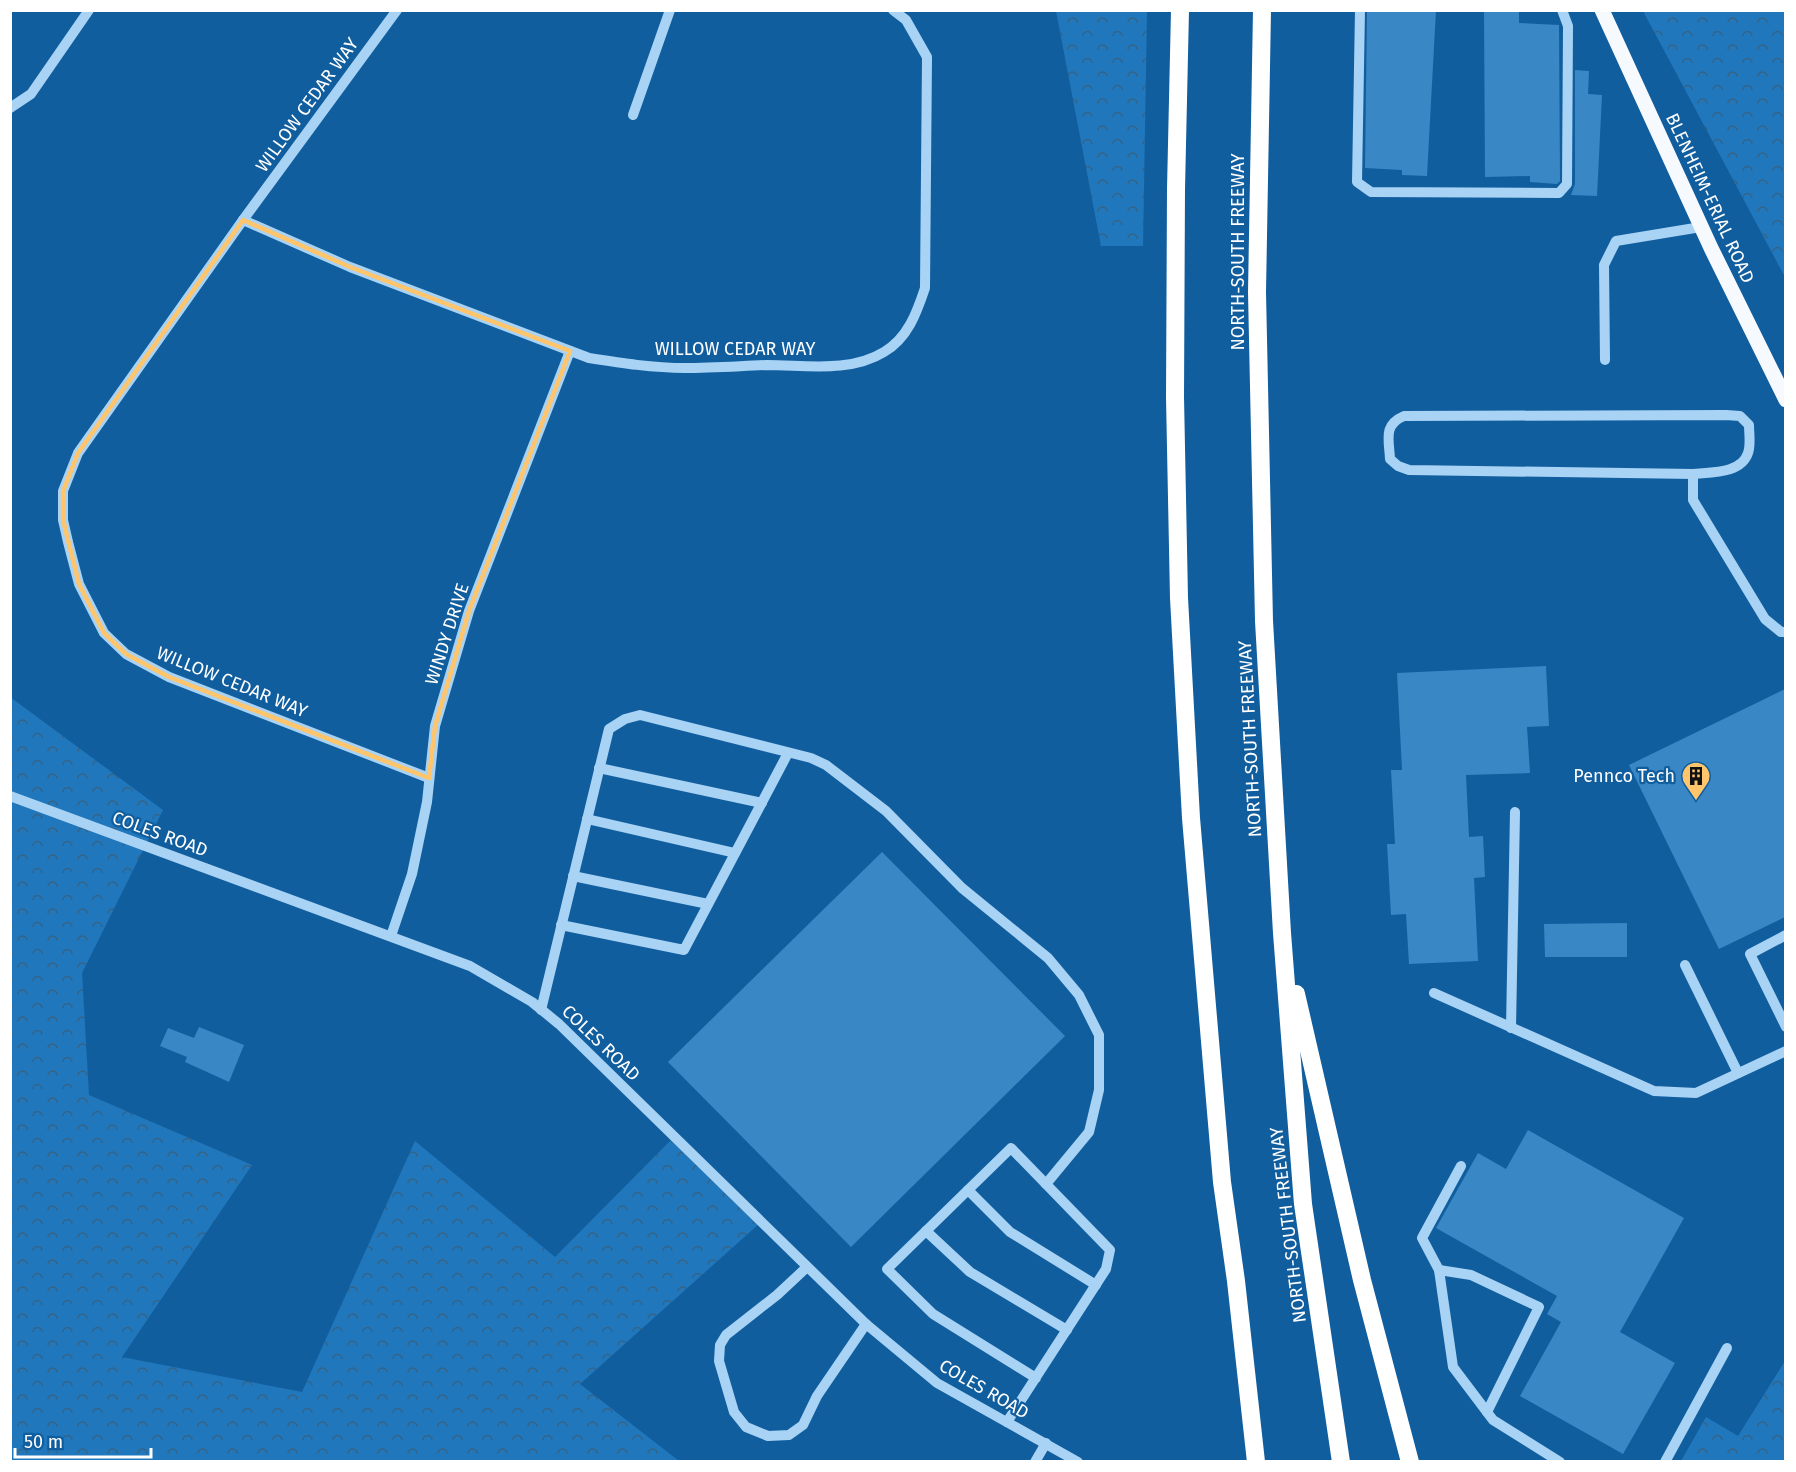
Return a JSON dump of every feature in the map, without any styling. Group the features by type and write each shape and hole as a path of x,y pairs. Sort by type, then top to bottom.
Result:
{"highway":[{"path":"1180,10 1175,362 1179,598 1191,818 1222,1182 1236,1281 1256,1461"},
{"name":"NORTH-SOUTH FREEWAY","path":"1262,10 1257,292 1264,621 1282,933 1303,1204 1341,1461"},
{"path":"1282,933 1362,1280 1410,1461"}],"main road":[{"name":"BLENHEIM-ERIAL ROAD","path":"1602,10 1701,227 1785,400"}],"street":[{"path":"10,108 32,94 89,10"},
{"name":"WILLOW CEDAR WAY","path":"397,10 243,220 78,453 63,492 63,520 79,584 104,633 126,654 169,677 429,778"},
{"path":"633,116 670,10"},
{"name":"WILLOW CEDAR WAY","path":"243,220 350,267 589,358 630,365 684,368 770,365 829,366 865,362 886,351 907,331 925,288 927,57 906,20 893,10"},
{"path":"1360,10 1357,182 1371,192 1559,193 1567,184 1568,26 1563,14"},
{"path":"1605,360 1604,265 1616,241 1701,227"},
{"name":"WINDY DRIVE","path":"391,936 412,874 427,802 435,726 470,611 570,351"},
{"path":"1726,415 1740,417 1749,425 1749,452 1744,462 1731,469 1693,474 1409,470 1389,459 1389,429 1394,420 1404,416 1726,415"},
{"path":"1693,474 1693,500 1765,619 1781,632 1785,632"},
{"path":"541,1010 609,729 625,719 640,715 811,758 826,765 886,811 962,888 1048,958 1079,995 1099,1035 1099,1090 1089,1132 1046,1184"},
{"path":"561,925 684,950 788,753"},
{"path":"599,768 762,803"},
{"name":"COLES ROAD","path":"10,796 470,966 541,1010 559,1024 866,1324 937,1383 1078,1461"},
{"path":"1511,1028 1515,812"},
{"path":"587,819 735,853"},
{"path":"573,876 708,904"},
{"path":"1785,935 1750,954 1785,1027"},
{"path":"1685,965 1738,1073"},
{"path":"1434,993 1654,1091 1696,1093 1785,1051"},
{"path":"1007,1422 1036,1378 1106,1269 1110,1250 1011,1148 887,1269 933,1314 1036,1378"},
{"path":"1461,1166 1422,1238 1439,1270 1453,1367 1493,1420 1560,1461"},
{"path":"968,1190 1010,1232 1096,1284"},
{"path":"926,1231 970,1272 1067,1330"},
{"path":"807,1267 777,1295 726,1335 720,1345 719,1361 734,1412 746,1426 768,1436 789,1435 803,1425 817,1396 866,1324"},
{"path":"1439,1270 1471,1275 1539,1307 1487,1412"},
{"path":"1665,1461 1727,1348"},
{"path":"1035,1461 1046,1443"}],"highlighted area":[{"path":"243,220 350,267 570,351 469,611 435,726 429,778 169,677 126,654 104,633 79,584 63,520 63,491 78,453"}],"green space":[{"path":"1056,11 1147,11 1143,246 1101,246"},
{"path":"1643,11 1785,11 1785,277"},
{"path":"10,697 163,810 82,973 89,1095 252,1165 122,1357 302,1392 415,1141 555,1257 675,1136 760,1223 580,1384 679,1461 11,1461"},
{"path":"1785,1361 1785,1461 1681,1461 1706,1417 1738,1436"}],"building":[{"path":"1367,10 1436,10 1427,176 1402,175 1402,170 1365,168"},
{"path":"1484,10 1519,10 1519,23 1559,25 1560,181 1557,184 1530,182 1530,176 1485,177"},
{"path":"1575,70 1589,71 1588,94 1602,95 1597,196 1571,195 1575,184"},
{"path":"1546,666 1549,726 1527,727 1530,773 1466,775 1469,837 1483,836 1485,877 1474,878 1478,961 1409,964 1406,914 1391,915 1387,844 1395,844 1391,770 1402,770 1397,673"},
{"name":"Pennco Tech","path":"1785,689 1785,917 1719,949 1629,765"},
{"path":"882,852 1065,1036 851,1247 668,1062"},
{"path":"1627,923 1627,957 1545,957 1544,924"},
{"path":"199,1027 244,1045 229,1082 185,1062 187,1057 160,1046 168,1028 194,1038"},
{"path":"1528,1130 1684,1218 1620,1332 1675,1363 1623,1454 1520,1396 1561,1322 1547,1314 1557,1296 1436,1228 1478,1153 1506,1169"}],"place":[{"name":"Pennco Tech","path":"1696,802"}]}
